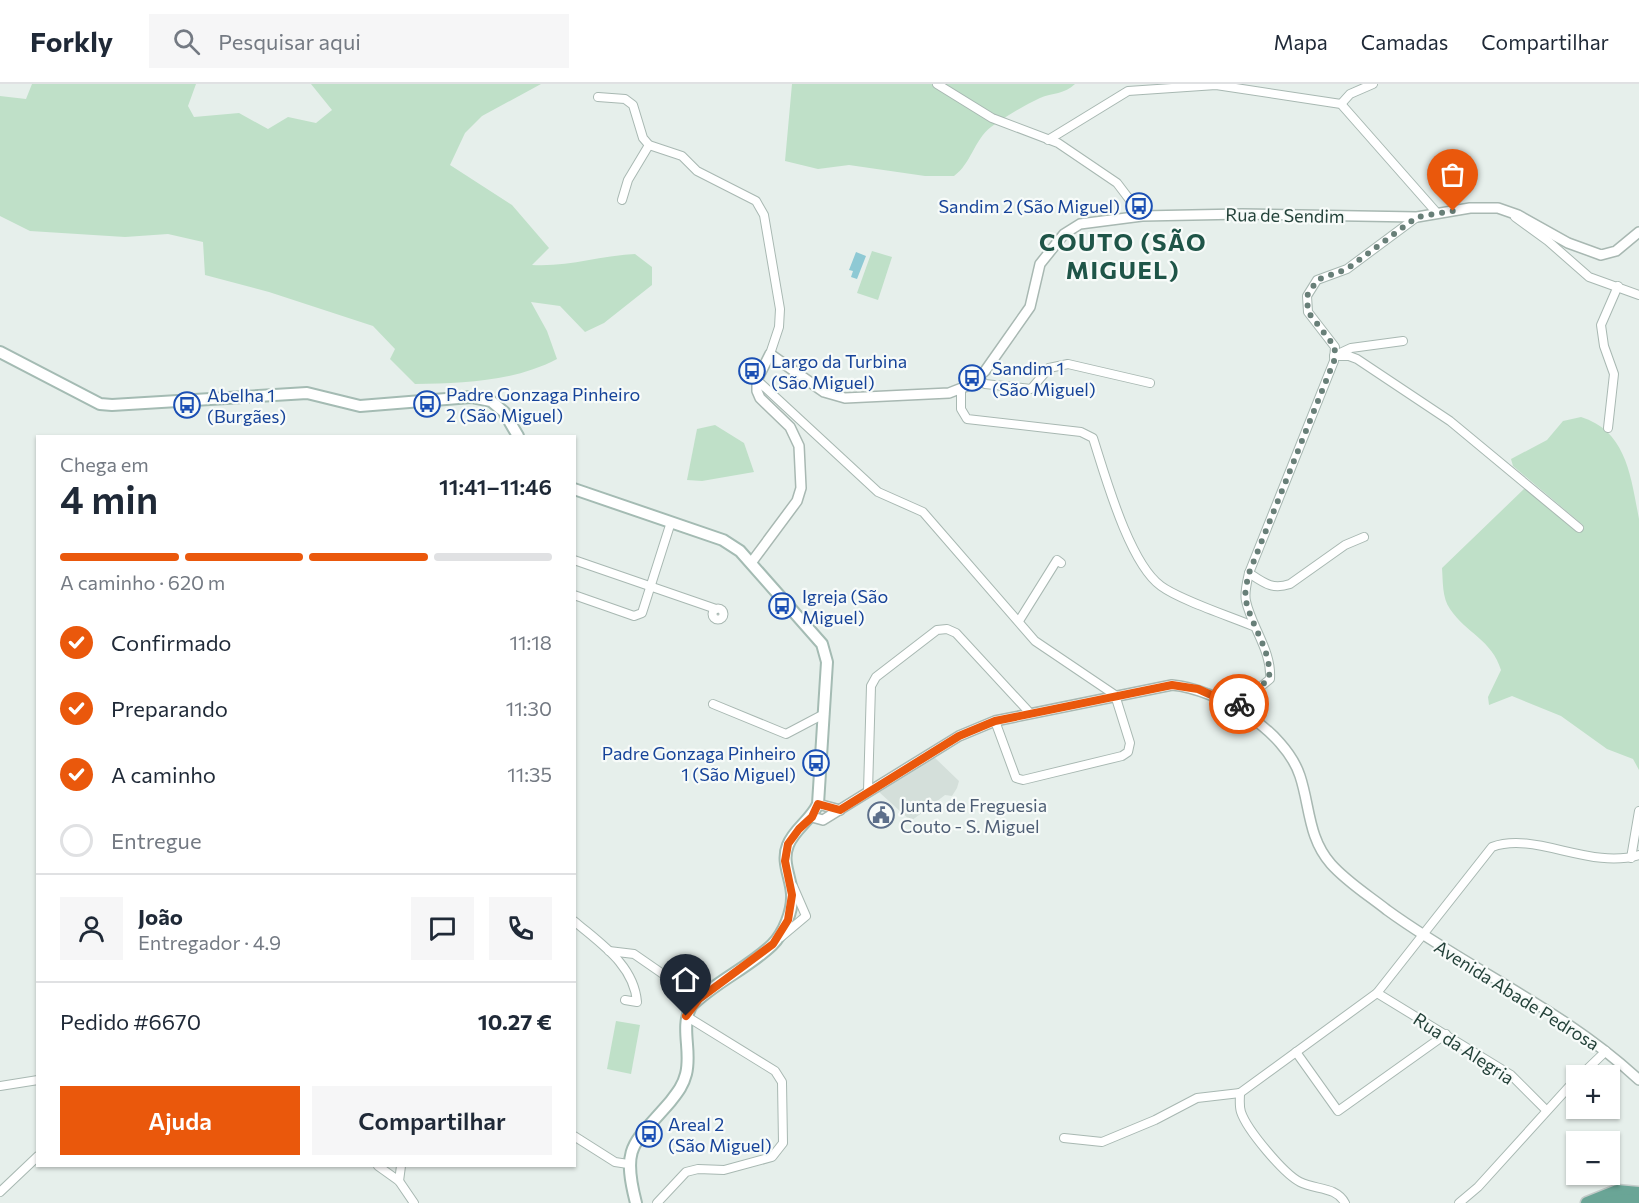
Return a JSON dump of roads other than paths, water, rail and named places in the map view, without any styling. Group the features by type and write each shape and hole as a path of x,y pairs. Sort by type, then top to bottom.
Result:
{"main road":[{"path":"0,352 100,404 307,393 360,406 471,397 491,401 504,412 517,435"},
{"path":"576,490 723,540 740,551 822,644 827,662 818,804 812,817 788,844 785,861 792,895 788,920 773,944 699,999 686,1016 687,1072 681,1088 635,1143 628,1164 636,1203"},
{"path":"1587,1203 1617,1191 1639,1193"},
{"path":"1607,1203 1626,1200 1639,1202"}],"street":[{"path":"937,84 992,118 1059,143 1117,183 1142,216"},
{"path":"1341,104 1350,94 1373,84"},
{"path":"1048,140 1128,91 1216,85 1341,104 1437,213"},
{"path":"598,97 625,99 633,105 643,138 649,145 682,156 697,171 756,201 765,215 780,309 779,327 770,354 756,380 760,398 790,427 800,446 801,488 797,501 751,563"},
{"path":"622,200 628,180 649,145"},
{"name":"Rua de Sendim","path":"770,354 824,392 845,398 949,393 961,389 979,378 1030,307 1040,264 1064,234 1080,224 1142,216 1242,214 1417,217 1470,208 1498,208 1511,215 1518,215 1568,243 1600,255 1616,250 1639,232"},
{"path":"1511,215 1548,241 1589,277 1639,295"},
{"path":"1236,706 1269,679 1271,666 1253,626 1245,598 1249,573 1334,356 1335,347 1308,312 1307,296 1317,280 1347,269 1417,217"},
{"path":"1608,428 1614,374 1604,345 1601,325 1618,286"},
{"path":"1334,356 1351,348 1403,341"},
{"path":"1334,356 1358,359 1450,421 1579,528"},
{"path":"979,378 985,384 1031,389 1049,368 1068,364 1150,383"},
{"path":"756,380 878,492 923,512 1035,641 1115,695 1130,743 1128,752 1122,756 1023,780 1016,778 1011,770 995,721"},
{"path":"961,389 961,409 967,419 1081,432 1093,438 1116,510 1148,575 1162,587 1253,626"},
{"path":"576,596 634,616 642,613 671,522"},
{"path":"1249,573 1271,587 1290,584 1345,544 1364,537"},
{"path":"1019,621 1057,560 1061,563"},
{"path":"576,562 651,585 716,609"},
{"path":"868,791 872,686 876,676 937,630 947,629 956,633 1030,713"},
{"name":"Avenida Abade Pedrosa","path":"812,817 823,820 959,736 995,721 1115,695 1172,685 1185,686 1236,706 1263,727 1293,762 1300,775 1310,824 1323,855 1343,877 1422,935 1606,1052 1639,1080"},
{"path":"713,704 786,734 824,714"},
{"path":"818,804 840,810"},
{"path":"1064,1138 1102,1142 1155,1120 1197,1098 1240,1093 1377,993 1492,847 1508,841 1593,857 1635,856 1639,811"},
{"path":"773,944 806,916 789,880"},
{"path":"576,923 609,951 630,974 636,989 637,1002 625,1000"},
{"path":"609,951 634,954 699,999"},
{"name":"Rua da Alegria","path":"1377,993 1511,1075 1546,1110"},
{"path":"657,1203 686,1172 698,1169 724,1170 772,1157 783,1143 782,1082 775,1071 686,1016"},
{"path":"1296,1052 1338,1111 1446,1034"},
{"path":"1592,1065 1606,1052"},
{"path":"0,1086 36,1080"},
{"path":"1459,1203 1478,1187 1566,1089"},
{"path":"1240,1093 1239,1104 1246,1121 1292,1177 1306,1185 1334,1192 1345,1203"},
{"path":"576,1137 615,1162 628,1164"},
{"path":"0,1192 36,1158"},
{"path":"379,1167 399,1181 414,1203"},
{"path":"399,1181 401,1167"}],"water":[{"path":"856,252 866,256 857,279 851,277 853,271 849,270"}],"place":[{"name":"Sandim 2 (São Miguel)","path":"1139,206"},
{"name":"Largo da Turbina (São Miguel)","path":"752,371"},
{"name":"Sandim 1 (São Miguel)","path":"972,378"},
{"name":"Padre Gonzaga Pinheiro 2 (São Miguel)","path":"427,404"},
{"name":"Abelha 1 (Burgães)","path":"187,405"},
{"name":"Igreja (São Miguel)","path":"782,606"},
{"name":"Padre Gonzaga Pinheiro 1 (São Miguel)","path":"816,763"},
{"name":"Junta de Freguesia Couto - S. Miguel","path":"881,815"},
{"name":"Areal 2 (São Miguel)","path":"649,1134"}],"district":[{"name":"COUTO (SÃO MIGUEL)","path":"1123,255"}]}
